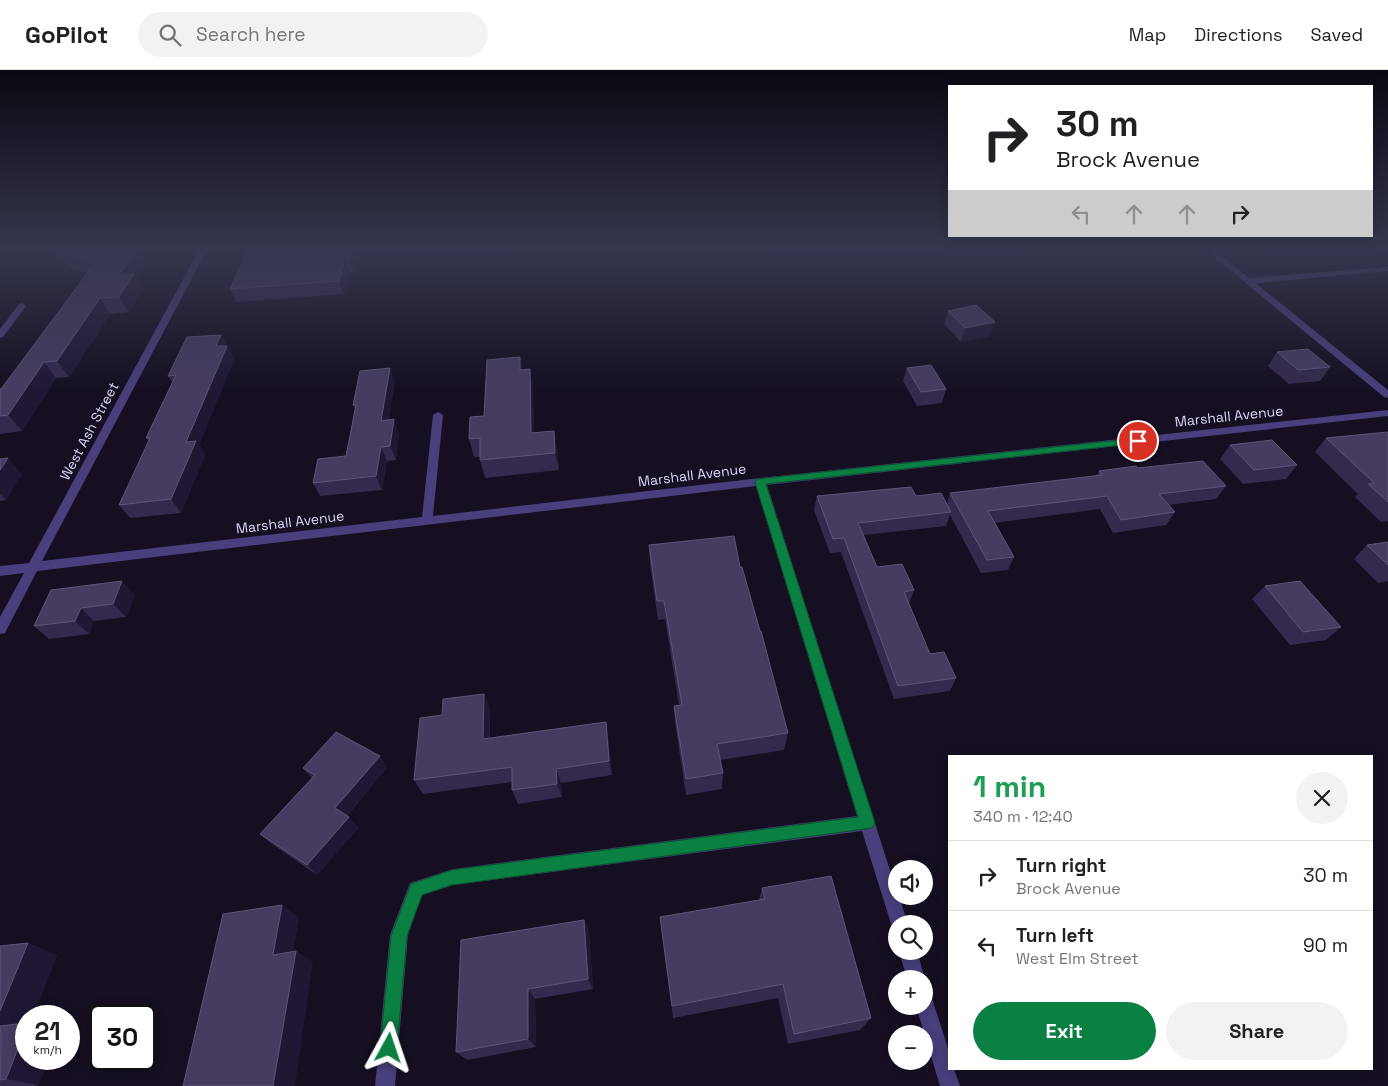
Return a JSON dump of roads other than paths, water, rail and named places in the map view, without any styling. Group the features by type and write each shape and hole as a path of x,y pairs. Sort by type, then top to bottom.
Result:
{"street":[{"name":"West Ash Street","path":"0,629 178,295"},
{"path":"1266,295 1388,395"},
{"path":"0,335 22,306"},
{"name":"Marshall Avenue","path":"0,571 760,482 1388,413"},
{"path":"427,521 438,415"},
{"path":"760,482 896,915"},
{"path":"385,1086 399,936 416,889 452,877 867,823"},
{"path":"928,1015 950,1086"}]}
